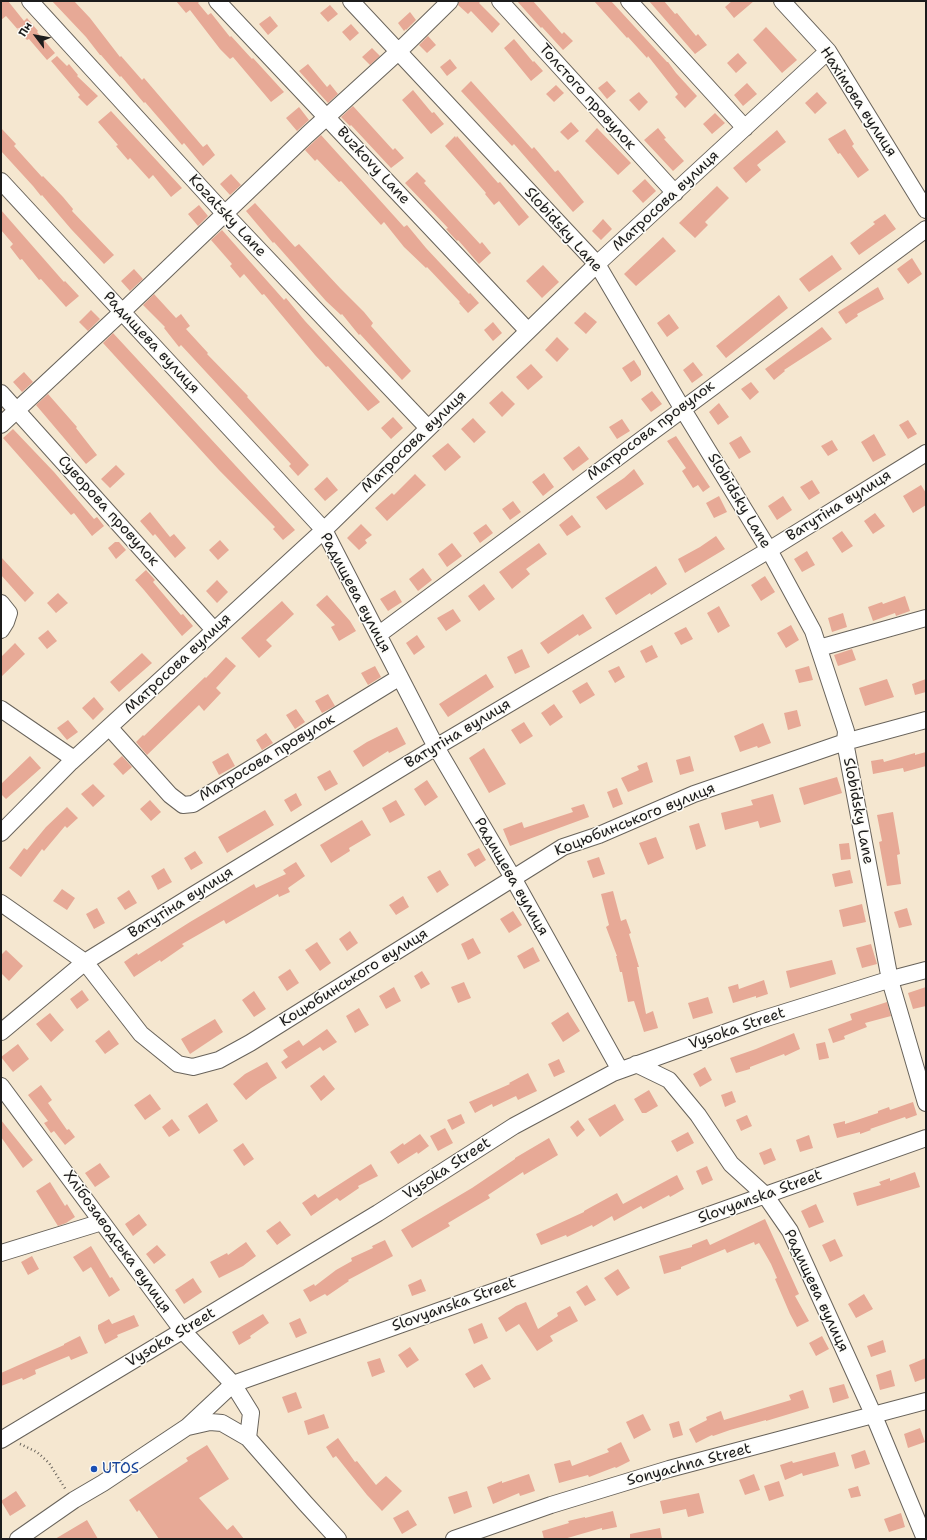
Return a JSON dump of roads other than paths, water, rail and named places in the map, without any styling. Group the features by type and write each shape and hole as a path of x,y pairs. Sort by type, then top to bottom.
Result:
{"street":[{"name":"Kozatsky Lane","path":"30,1 224,213 428,428"},
{"name":"Buzkovy Lane","path":"217,1 528,331"},
{"name":"Slobidsky Lane","path":"351,1 597,264 682,408 769,550 813,631 846,731 845,742 890,980 926,1103"},
{"path":"1,425 122,312 326,117 398,52 450,1"},
{"name":"Толстого провулок","path":"500,1 675,193"},
{"path":"629,1 746,128"},
{"name":"Нахімова вулиця","path":"782,1 828,51 926,210"},
{"name":"Матросова вулиця","path":"1,833 74,759 324,530 597,264 828,51"},
{"name":"Радищева вулиця","path":"1,180 324,530 436,747 513,878 620,1070"},
{"name":"Матросова провулок","path":"378,635 682,408 926,229"},
{"name":"Суворова провулок","path":"1,393 214,630"},
{"name":"Ватутіна вулиця","path":"1,1032 85,962 436,747 769,550 926,453"},
{"path":"1,603 9,613 1,630"},
{"path":"819,648 926,618"},
{"name":"Матросова провулок","path":"109,727 170,795 183,805 193,804 400,677"},
{"path":"1,709 74,759"},
{"name":"Коцюбинського вулиця","path":"85,962 141,1034 178,1064 193,1067 219,1060 250,1043 563,847 599,835 694,794 845,742 926,720"},
{"path":"1,903 85,962"},
{"name":"Vysoka Street","path":"1,1440 106,1378 182,1330 264,1283 378,1213 514,1126 620,1070 760,1020 926,970"},
{"name":"Радищева вулиця","path":"636,1064 669,1080 698,1115 732,1164 764,1195 790,1231 874,1416 925,1539"},
{"name":"Хлібозаводська вулиця","path":"1,1086 182,1330 233,1384 251,1413 248,1438"},
{"name":"Slovyanska Street","path":"18,1539 74,1500 103,1483 187,1427 233,1384 926,1138"},
{"path":"1,1253 102,1222"},
{"name":"Sonyachna Street","path":"454,1539 550,1505 669,1470 926,1402"},
{"path":"187,1427 210,1422 222,1424 248,1438 304,1503 338,1539"}],"place":[{"name":"UTOS","path":"94,1469"}]}
